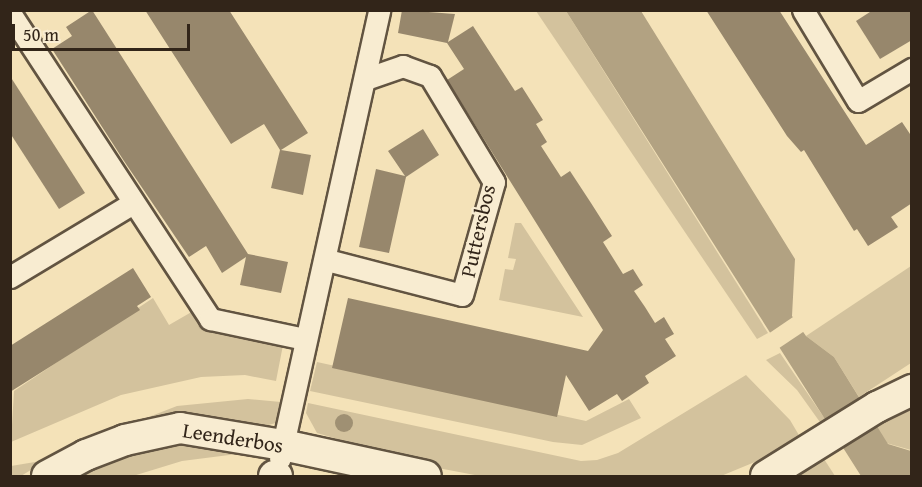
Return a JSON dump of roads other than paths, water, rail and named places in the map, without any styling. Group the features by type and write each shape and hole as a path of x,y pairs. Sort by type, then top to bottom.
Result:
{"main road":[{"path":"877,407 912,377"},
{"path":"765,476 877,407 912,390"},
{"name":"Leenderbos","path":"47,477 86,454 125,440 180,428 283,445 426,477"}],"street":[{"path":"275,477 320,273 327,260 379,10"},
{"path":"803,10 858,101 912,69"},
{"path":"10,13 210,319 305,339"},
{"name":"Puttersbos","path":"327,260 462,295 494,182 430,76 403,66 366,79"},
{"path":"10,277 133,203"}]}
